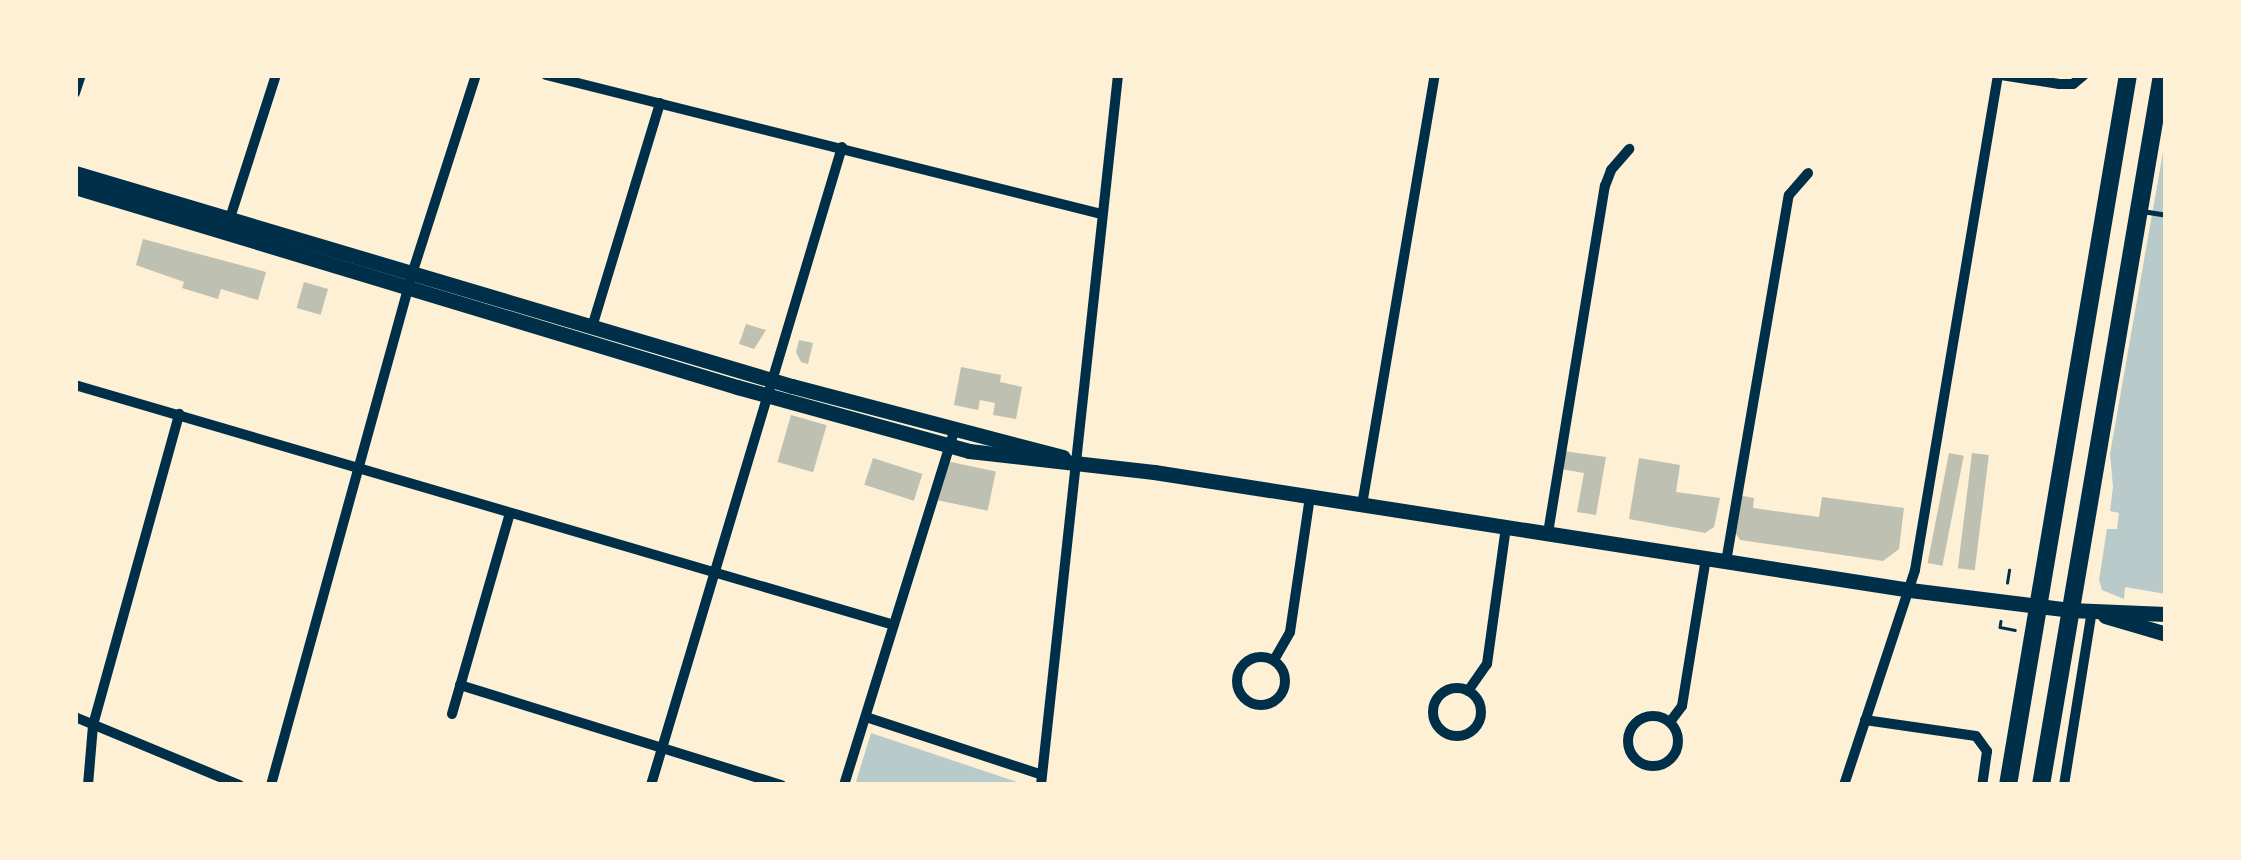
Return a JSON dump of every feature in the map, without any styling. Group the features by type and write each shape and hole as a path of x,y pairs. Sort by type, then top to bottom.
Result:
{"main road":[{"path":"2008,785 2128,75"},
{"path":"2041,785 2162,75"},
{"path":"75,174 230,218 410,282 592,327 768,388"},
{"path":"75,186 768,388 1042,461 1076,461 1910,590 2070,610 2166,614"},
{"path":"2092,611 2166,634"}],"street":[{"path":"75,92 80,75"},
{"path":"230,218 276,75"},
{"path":"272,785 410,282 476,75"},
{"path":"546,75 1101,214"},
{"path":"866,717 1042,780 1118,75"},
{"path":"1362,505 1435,75"},
{"path":"1844,785 1910,590 2000,75 2073,84 2084,75"},
{"path":"592,327 660,103"},
{"path":"651,785 842,147"},
{"path":"1548,533 1605,186 1611,170 1629,149"},
{"path":"1726,562 1789,195 1808,174"},
{"path":"75,385 894,625"},
{"path":"88,785 93,725 179,414"},
{"path":"844,785 951,439"},
{"path":"1274,660 1290,632 1310,497"},
{"path":"452,714 510,513"},
{"path":"1468,691 1487,664 1506,527"},
{"path":"1670,722 1682,706 1706,558"},
{"path":"2064,785 2092,611"},
{"path":"1258,656 1274,660 1284,671 1282,694 1262,705 1248,701 1238,688 1243,664 1258,656"},
{"path":"460,685 782,785"},
{"path":"1446,690 1468,691 1480,703 1480,719 1464,736 1447,734 1434,720 1436,701 1446,690"},
{"path":"1655,716 1670,722 1678,736 1670,760 1654,766 1632,756 1627,740 1639,720 1655,716"},
{"path":"75,718 239,785"},
{"path":"1866,720 1976,736 1985,742 1982,785"}],"lane":[{"path":"2139,210 2166,215"}],"shaded area":[{"path":"2166,135 2166,594 2125,587 2124,599 2102,590 2099,580 2107,529 2117,529 2119,513 2110,511 2110,454"},
{"path":"871,733 1026,785 855,785"}],"building":[{"path":"143,239 266,272 258,300 221,289 218,299 182,288 184,282 136,265"},
{"path":"304,282 328,289 321,315 297,308"},
{"path":"746,324 766,330 754,349 739,344"},
{"path":"799,340 813,343 808,364 801,362 796,352"},
{"path":"961,367 1001,375 1000,382 1022,387 1016,419 993,415 995,403 980,400 978,410 954,405"},
{"path":"791,415 827,425 813,472 777,462"},
{"path":"1564,451 1606,457 1596,515 1577,512 1584,473 1561,469"},
{"path":"1949,453 1964,456 1942,566 1928,563"},
{"path":"1972,453 1989,455 1975,570 1958,568"},
{"path":"873,458 922,474 914,501 864,485"},
{"path":"1639,458 1680,465 1676,492 1720,498 1714,527 1705,533 1629,519"},
{"path":"946,461 996,472 988,511 938,500"},
{"path":"1738,495 1754,498 1753,508 1819,517 1822,497 1904,508 1899,549 1883,561 1740,540 1733,529"}]}
